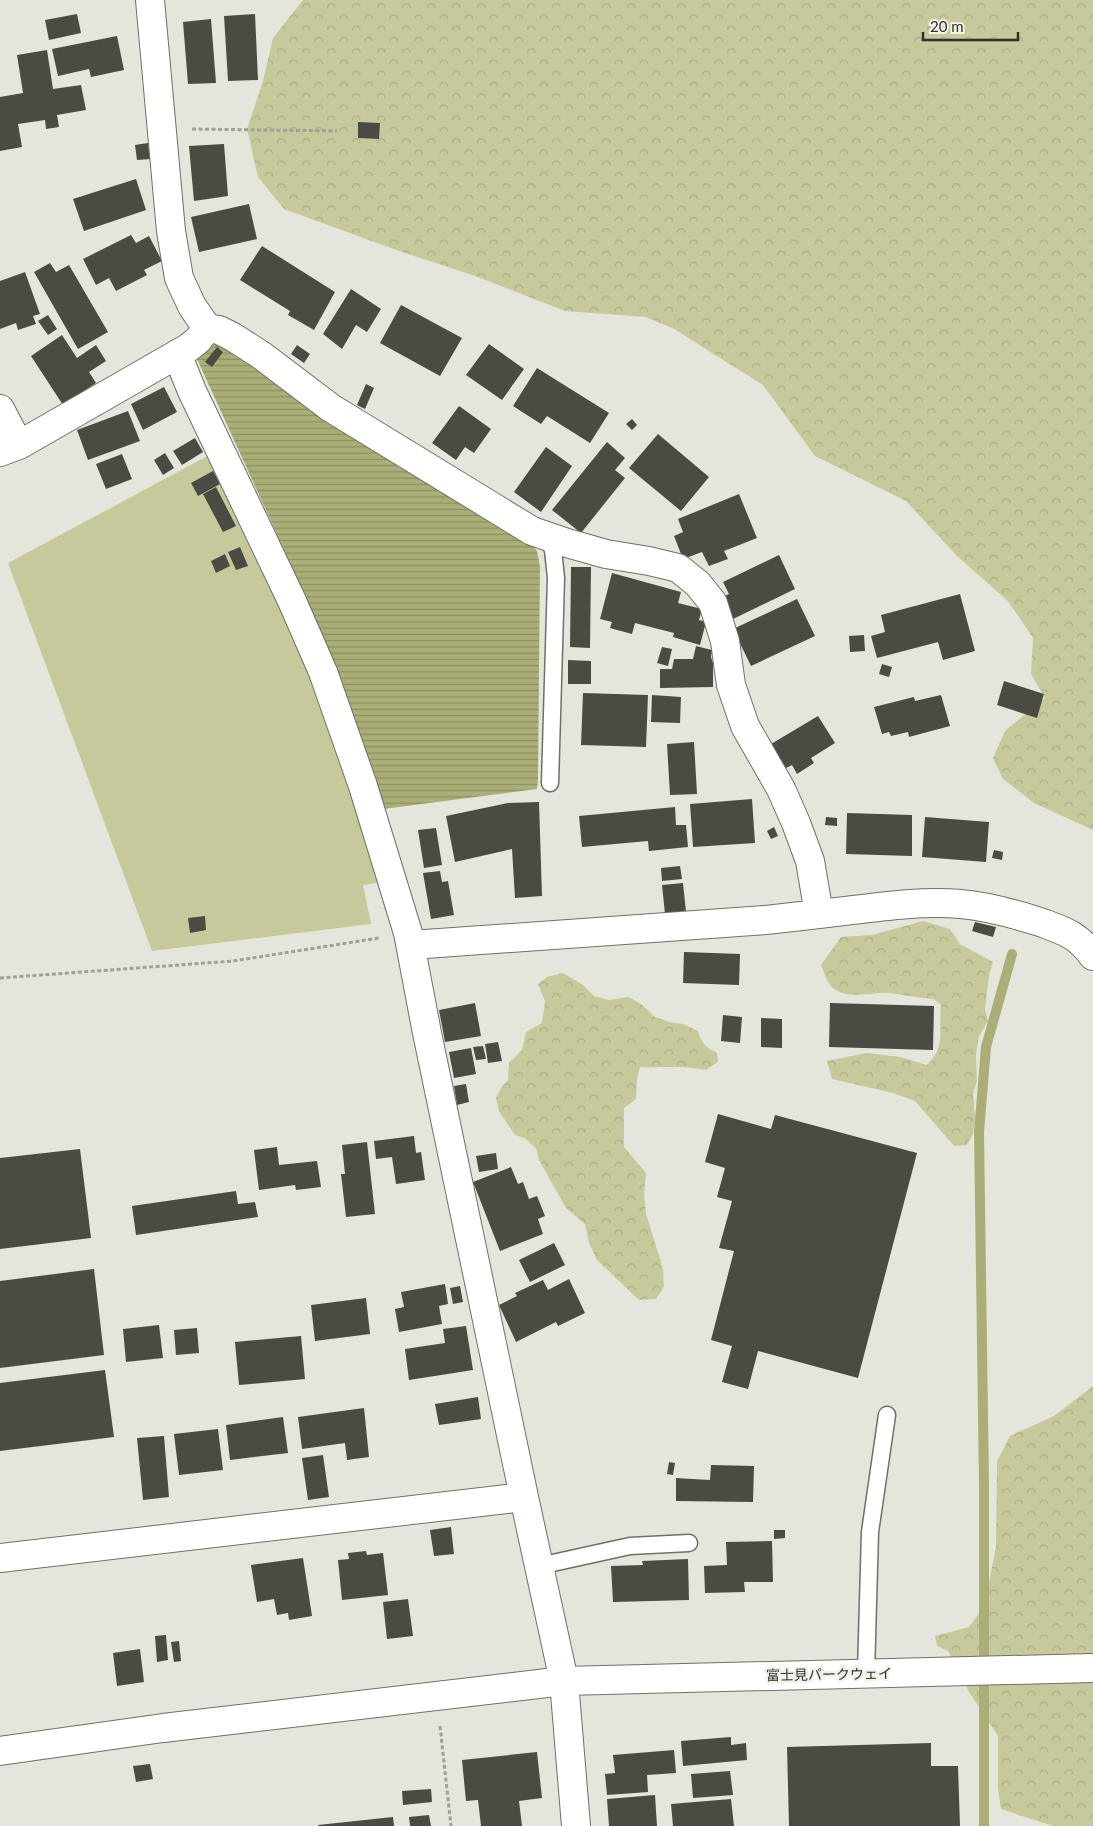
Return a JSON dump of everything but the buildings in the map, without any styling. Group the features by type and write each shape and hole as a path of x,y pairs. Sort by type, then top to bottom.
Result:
{"street":[{"path":"150,0 171,231 179,278 192,306 208,328 219,330 233,337 261,355 332,408 532,531 606,554 650,561 678,568 698,584 713,603 725,641 731,685 745,726 781,789 810,861 819,914"},
{"path":"0,409 9,448 177,354 198,340 208,328"},
{"path":"177,354 192,391 292,601 322,672 363,786 409,939 427,1033 564,1681 576,1826"},
{"path":"409,939 766,920 908,904 962,904 1024,917 1071,933 1087,947 1093,956"},
{"path":"0,1558 524,1497"},
{"name":"富士見パークウェイ","path":"0,1751 164,1728 564,1681 1093,1668"}],"lane":[{"path":"547,536 554,550 556,578 550,783"},
{"path":"866,1673 870,1532 887,1415"},
{"path":"539,1566 630,1546 689,1543"}],"path":[{"path":"162,129 337,131"},
{"path":"0,978 233,961 409,939"},
{"path":"437,1696 451,1826"}],"green space":[{"path":"303,0 1093,0 1093,830 1034,803 1003,779 993,758 1005,731 1045,698 1031,674 1033,638 1008,601 957,556 906,501 815,456 763,385 674,329 646,317 565,311 478,277 399,251 284,209 258,177 247,129 263,81 273,38"},
{"path":"213,453 294,631 383,882 363,885 371,924 152,951 8,563"},
{"path":"923,921 950,929 960,944 993,962 989,976 985,1009 988,1021 979,1036 976,1054 977,1081 973,1093 975,1118 973,1134 967,1145 954,1146 915,1101 893,1093 832,1079 827,1061 867,1053 900,1057 927,1065 933,1058 939,1044 941,1005 934,999 887,993 850,995 843,993 837,991 829,984 821,965 841,937 872,935"},
{"path":"563,973 583,985 594,996 609,1000 629,997 641,1004 655,1017 683,1024 698,1031 704,1045 717,1053 718,1062 706,1070 681,1067 640,1067 637,1078 636,1099 624,1108 624,1147 646,1173 644,1195 646,1214 663,1269 664,1287 656,1299 639,1300 597,1260 589,1243 585,1224 566,1208 539,1160 536,1148 524,1138 515,1135 499,1111 496,1098 508,1080 509,1063 522,1050 526,1032 542,1023 545,1001 538,984 547,977"},
{"path":"1093,1386 1093,1826 1053,1826 1001,1809 998,1789 998,1736 969,1692 948,1651 937,1646 935,1636 969,1627 984,1607 996,1547 997,1461 1010,1436 1054,1416"}],"shaded area":[{"path":"221,339 528,539 537,551 540,567 537,789 383,809 347,707 296,576 197,359"}],"waterway":[{"path":"984,1826 984,1485 979,1132 986,1047 1012,954"}]}
